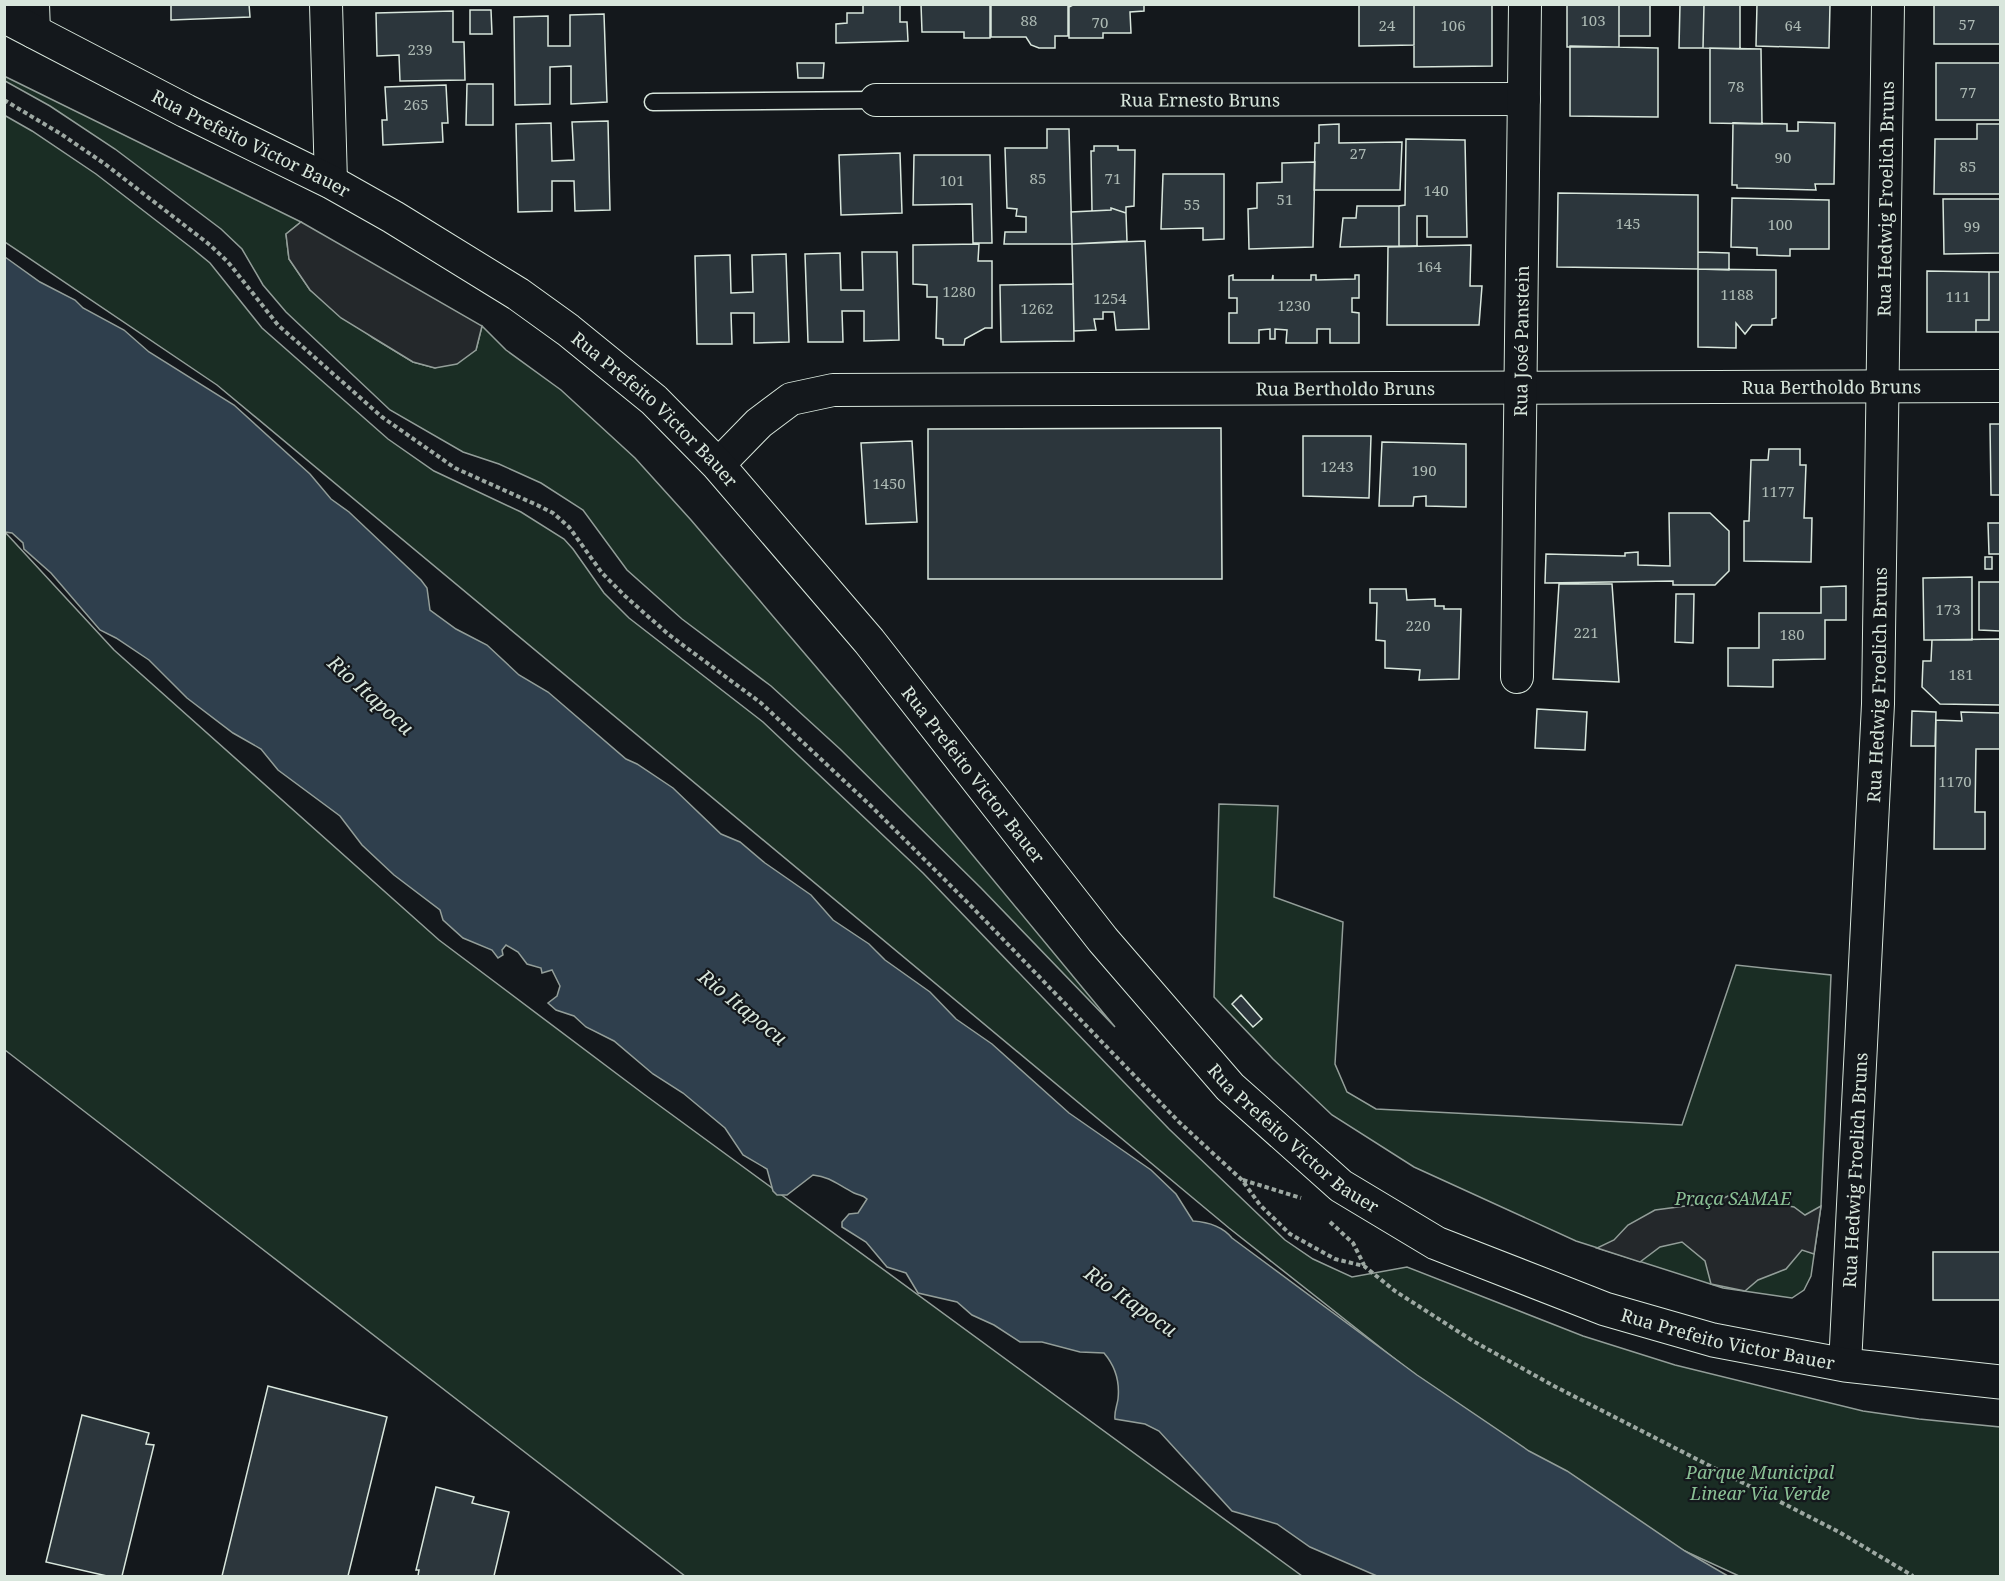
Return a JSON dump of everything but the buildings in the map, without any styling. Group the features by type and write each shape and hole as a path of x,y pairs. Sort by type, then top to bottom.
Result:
{"main road":[{"name":"Rua Prefeito Victor Bauer","path":"4,16 33,18 332,182 518,294 568,330 654,400 718,465 869,641 1117,956 1230,1087 1341,1186 1436,1243 1555,1291 1713,1340 1845,1365 2001,1382"}],"street":[{"path":"326,4 332,182"},
{"name":"Rua José Panstein","path":"1517,677 1525,4"},
{"name":"Rua Hedwig Froelich Bruns","path":"1845,1365 1878,704 1888,4"},
{"name":"Rua Ernesto Bruns","path":"876,100 1524,99"},
{"name":"Rua Bertholdo Bruns","path":"718,465 759,423 791,399 832,390 2001,386"}],"lane":[{"path":"653,102 876,100"}],"path":[{"path":"4,100 105,164 210,244 228,262 278,325 382,417 455,468 553,513 576,535 602,573 625,596 668,634 761,703 871,806 972,906 1179,1122 1242,1180 1260,1205 1290,1234 1335,1259 1364,1266 1395,1291 1473,1341 1554,1386 1839,1532 1913,1576"},
{"path":"1242,1180 1304,1199"},
{"path":"1329,1221 1353,1243 1364,1266"}],"green space":[{"path":"4,76 301,222 286,234 289,259 310,290 373,338 413,362 435,368 476,350 482,326 506,350 561,390 635,458 691,520 846,702 1115,1027 981,888 840,749 771,686 682,619 627,570 583,510 541,483 499,464 463,452 390,410 286,312 263,285 242,249 221,229 115,149 50,106 5,81"},
{"name":"Parque Municipal Linear Via Verde","path":"4,115 96,174 210,263 262,328 388,439 434,471 521,512 564,539 604,593 629,618 763,722 923,873 1169,1129 1285,1240 1313,1259 1352,1277 1407,1267 1583,1336 1675,1365 1863,1411 2000,1427 2000,1576 1739,1576 1652,1536 1433,1389 1229,1228 217,385 5,242"},
{"path":"4,531 114,650 439,940 645,1095 1302,1576 685,1576 5,1050"},
{"name":"Praça SAMAE","path":"1219,804 1278,806 1274,897 1343,922 1335,1064 1347,1092 1376,1109 1682,1125 1736,965 1831,975 1821,1206 1811,1276 1804,1290 1792,1298 1723,1288 1576,1241 1414,1167 1332,1115 1273,1059 1214,997"}],"shaded area":[{"path":"301,222 482,326 476,350 457,364 435,368 413,362 341,318 310,290 289,259 286,234"},
{"path":"1730,1195 1794,1207 1805,1215 1821,1206 1814,1254 1802,1250 1786,1269 1758,1280 1745,1291 1711,1284 1705,1261 1682,1242 1660,1247 1640,1262 1597,1248 1614,1240 1628,1225 1655,1210 1716,1202"}],"water":[{"name":"Rio Itapocu","path":"5,257 40,282 124,330 149,352 234,405 310,474 331,499 349,512 421,580 427,588 430,610 456,629 487,645 519,675 548,692 626,759 673,788 721,834 740,842 765,863 811,895 833,920 869,944 885,960 930,992 956,1019 992,1044 1069,1113 1151,1170 1176,1194 1193,1221 1210,1224 1224,1230 1417,1375 1529,1451 1567,1471 1685,1551 1728,1576 1377,1576 1310,1547 1277,1524 1232,1511 1159,1431 1145,1424 1115,1419 1118,1380 1112,1364 1104,1353 1080,1352 1042,1342 1020,1342 994,1325 972,1315 957,1302 918,1293 906,1273 887,1267 866,1242 842,1227 842,1222 849,1214 858,1213 867,1199 864,1196 830,1179 813,1175 787,1195 777,1195 773,1191 767,1169 743,1155 725,1128 683,1093 653,1074 614,1041 586,1027 574,1016 556,1010 548,1003 557,996 560,986 552,970 542,973 541,968 527,964 518,952 506,945 502,950 503,955 498,958 492,950 463,938 443,920 440,910 394,875 362,845 340,816 278,770 261,749 233,733 187,698 149,660 100,630 51,573 24,549 23,543 12,533 5,532"}]}
